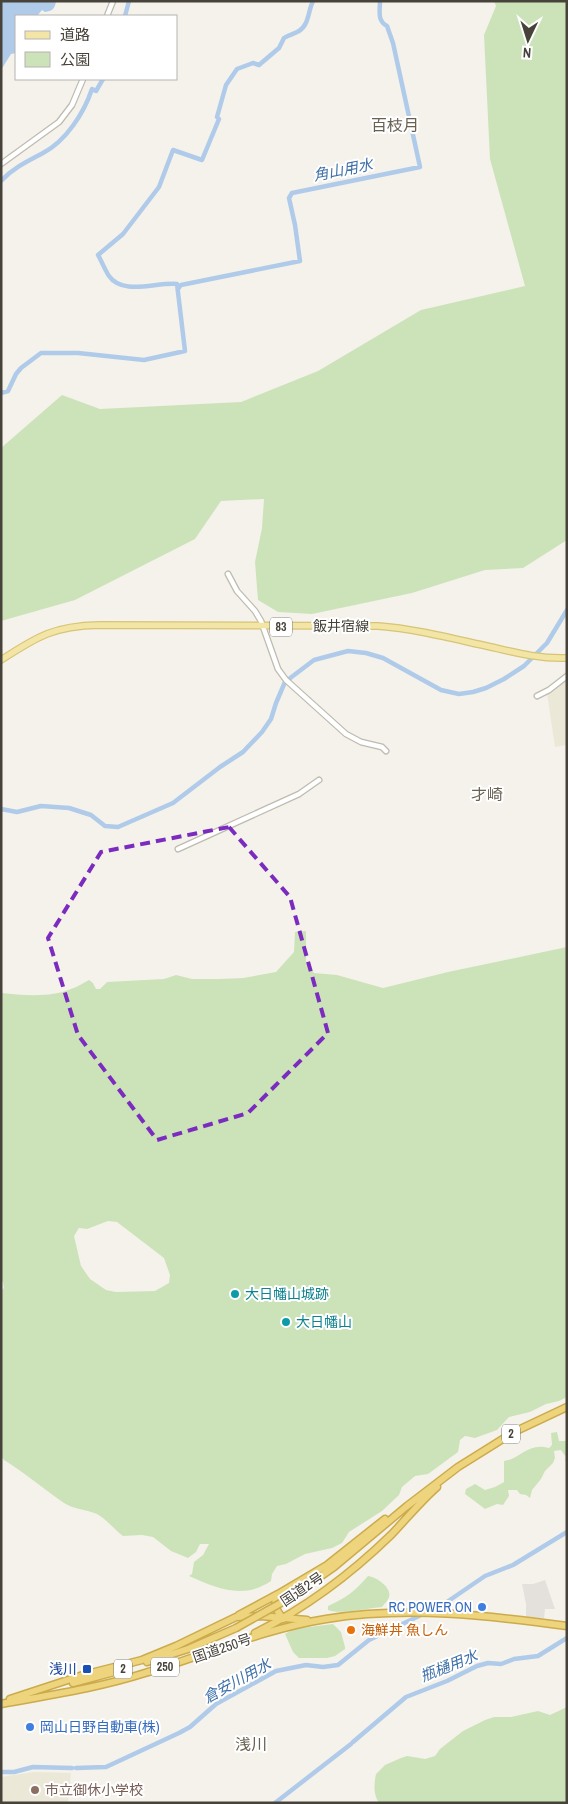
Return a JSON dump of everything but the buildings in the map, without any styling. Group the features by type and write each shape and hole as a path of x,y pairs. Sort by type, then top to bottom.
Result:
{"highway":[{"name":"国道2号","path":"3,1701 162,1658 236,1628 288,1599 334,1567 407,1506 458,1467 514,1432 567,1407"},
{"path":"308,1621 303,1616 302,1610 390,1535 458,1467"},
{"path":"236,1617 327,1564 401,1507 407,1506"},
{"path":"236,1642 282,1618 327,1589"},
{"path":"278,1594 274,1600 282,1618"},
{"name":"国道250号","path":"3,1701 83,1675 142,1660 236,1617 249,1615 282,1618 290,1623 374,1614 440,1612 472,1614 567,1626"},
{"path":"249,1615 262,1621 262,1629"},
{"name":"国道250号","path":"3,1701 95,1687 166,1667 236,1642 308,1621"}],"main road":[{"name":"飯井宿線","path":"1,660 38,636 68,627 99,625 378,626 400,628 529,656 567,658"}],"street":[{"path":"107,15 113,1"},
{"path":"1,164 59,122 72,104 83,80"},
{"path":"228,574 237,591 255,611 263,627 278,669 294,688 346,734 361,742 382,747 386,751"},
{"path":"537,696 567,676"},
{"path":"178,849 299,794 319,780"}],"highlighted area":[{"path":"229,827 290,897 328,1033 248,1113 157,1140 78,1035 48,938 101,852"}],"shaded area":[{"path":"567,680 567,745 555,747 547,693"},
{"path":"545,1580 555,1609 545,1609 544,1618 526,1617 526,1604 522,1584 533,1584"},
{"name":"市立御休小学校","path":"34,1772 71,1773 68,1803 1,1803 1,1777"}],"green space":[{"path":"494,1 567,1 567,540 523,568 485,570 412,593 312,614 278,612 258,600 255,562 262,528 264,499 221,501 195,539 75,600 1,621 1,448 62,395 100,409 241,402 318,371 421,310 525,286 490,159 484,35 496,6"},
{"path":"306,931 306,962 314,973 337,975 383,988 567,947 567,1397 530,1412 509,1417 497,1430 475,1438 465,1436 460,1440 458,1452 428,1474 415,1476 402,1487 399,1495 382,1511 349,1532 342,1543 332,1548 305,1554 286,1564 277,1566 272,1574 271,1581 261,1587 240,1591 219,1588 189,1576 192,1574 194,1562 203,1555 209,1544 200,1544 196,1552 188,1558 171,1551 153,1537 142,1535 123,1536 97,1514 64,1503 1,1456 1,1291 4,1288 1,1280 1,993 54,994 89,980 96,989 100,989 107,982 164,979 176,975 192,979 219,979 243,978 276,972 294,952 295,932","holes":["108,1221 117,1222 164,1258 170,1275 169,1283 155,1291 116,1292 106,1290 90,1279 81,1266 74,1236 79,1228 87,1229"]},
{"path":"557,1432 559,1441 567,1441 567,1462 561,1450 554,1451 555,1458 553,1463 532,1490 530,1498 520,1494 517,1490 508,1490 509,1496 503,1505 497,1504 485,1509 465,1494 466,1489 475,1484 485,1490 504,1482 504,1461 510,1460 535,1447 549,1448 552,1445 551,1433"},
{"path":"368,1576 379,1580 388,1590 388,1598 382,1607 346,1612 328,1610 328,1606 350,1594"},
{"path":"333,1624 341,1632 345,1649 335,1656 327,1658 299,1658 293,1652 285,1634 294,1629"},
{"path":"567,1707 567,1803 379,1803 377,1800 374,1789 376,1774 385,1765 407,1756 425,1759 435,1756 440,1749 463,1731 494,1717 511,1717 538,1711 550,1715"}],"water":[{"path":"1,1 56,1 55,6 50,11 45,12 42,10 38,15 15,15 15,53 11,54 1,70"}],"waterway":[{"name":"角山用水","path":"125,15 129,1"},
{"path":"1,393 8,391 21,368 41,353 78,353 144,360 185,351 177,284 140,287 123,285 115,282 109,276 98,255 123,234 159,187 173,150 202,160 219,119 217,117 226,85 237,69 253,63 259,65 279,48 284,38 302,28 307,22 313,1"},
{"name":"角山用水","path":"178,289 181,285 300,261 289,198 292,193 420,167 393,43 387,26 380,19 380,1"},
{"name":"角山用水","path":"1,181 16,169 51,148 67,134 79,117 92,89 96,91 102,80"},
{"path":"1,809 17,812 41,806 69,808 91,815 105,826 118,827 173,803 243,752 262,732 271,719 285,682 314,660 348,651 366,653 383,658 441,690 459,694 473,692 504,679 524,666 547,643 567,610"},
{"name":"倉安川用水","path":"76,1768 106,1767 179,1733 190,1727 216,1704 276,1671 306,1665 323,1667 338,1665 369,1640 444,1604 485,1576 513,1565 567,1532"},
{"name":"瓶樋用水","path":"353,1742 406,1697 447,1681 477,1666 488,1663 501,1664 514,1659 538,1656 567,1638"},
{"name":"瓶樋用水","path":"275,1803 351,1744"},
{"name":"倉安川用水","path":"1,1772 14,1772 33,1767 72,1768"}],"place":[{"name":"大日幡山城跡","path":"235,1294"},
{"name":"大日幡山","path":"286,1322"},
{"name":"RC POWER ON","path":"482,1607"},
{"name":"海鮮丼 魚しん","path":"351,1630"},
{"name":"浅川","path":"87,1669"},
{"name":"岡山日野自動車(株)","path":"30,1727"},
{"name":"市立御休小学校","path":"35,1790"}],"district":[{"name":"百枝月","path":"395,125"},
{"name":"才崎","path":"487,794"},
{"name":"浅川","path":"251,1744"}]}
